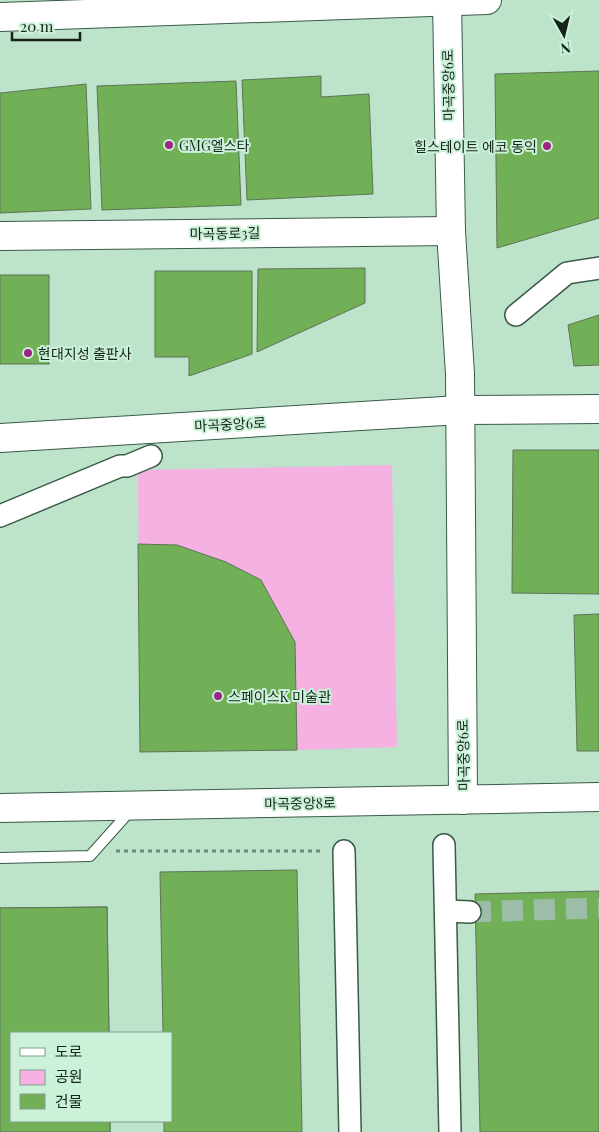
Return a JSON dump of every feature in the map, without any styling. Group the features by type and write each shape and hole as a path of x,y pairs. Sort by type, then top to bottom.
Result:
{"street":[{"name":"마곡중앙6로","path":"447,0 450,231 460,374 464,800"},
{"path":"0,17 486,0"},
{"name":"마곡동로3길","path":"0,236 450,231"},
{"path":"516,315 567,273 599,268"},
{"name":"마곡중앙6로","path":"0,438 460,410 599,409"},
{"path":"0,516 120,466 127,466 151,456"},
{"name":"마곡중앙8로","path":"0,808 599,797"},
{"path":"444,845 450,1132"},
{"path":"344,851 350,1132"},
{"path":"446,911 470,912"}],"lane":[{"path":"0,858 90,856 136,805"}],"path":[{"path":"94,851 344,851"}],"green space":[{"path":"392,465 397,747 140,752 138,470"}],"building":[{"name":"힐스테이트 에코 동익","path":"599,71 599,218 497,248 495,74"},
{"path":"321,76 321,97 369,94 373,194 247,200 242,80"},
{"name":"GMG엘스타","path":"236,81 241,205 102,210 97,86"},
{"path":"86,84 91,209 0,213 0,93"},
{"path":"365,268 365,303 257,352 258,269"},
{"path":"155,271 252,271 252,354 189,376 189,357 155,357"},
{"path":"0,275 49,275 49,364 0,364"},
{"path":"599,315 599,365 574,366 568,325"},
{"path":"513,450 599,450 599,594 512,593"},
{"name":"스페이스K 미술관","path":"138,544 177,545 226,562 261,580 295,642 297,750 140,752"},
{"path":"599,614 599,751 577,751 574,615"},
{"path":"297,870 302,1132 164,1132 164,1122 172,1122 172,1032 163,1032 160,872"},
{"path":"599,891 599,1132 480,1132 475,894"},
{"path":"107,907 109,1032 10,1032 10,1122 110,1122 110,1132 0,1132 0,908"},
{"path":"107,907 109,1032 10,1032 10,1122 110,1122 110,1132 0,1132 0,908"}],"tunnel":[{"path":"470,912 599,908"}],"place":[{"name":"GMG엘스타","path":"169,145"},
{"name":"힐스테이트 에코 동익","path":"547,146"},
{"name":"현대지성 출판사","path":"28,353"},
{"name":"스페이스K 미술관","path":"218,696"}]}
